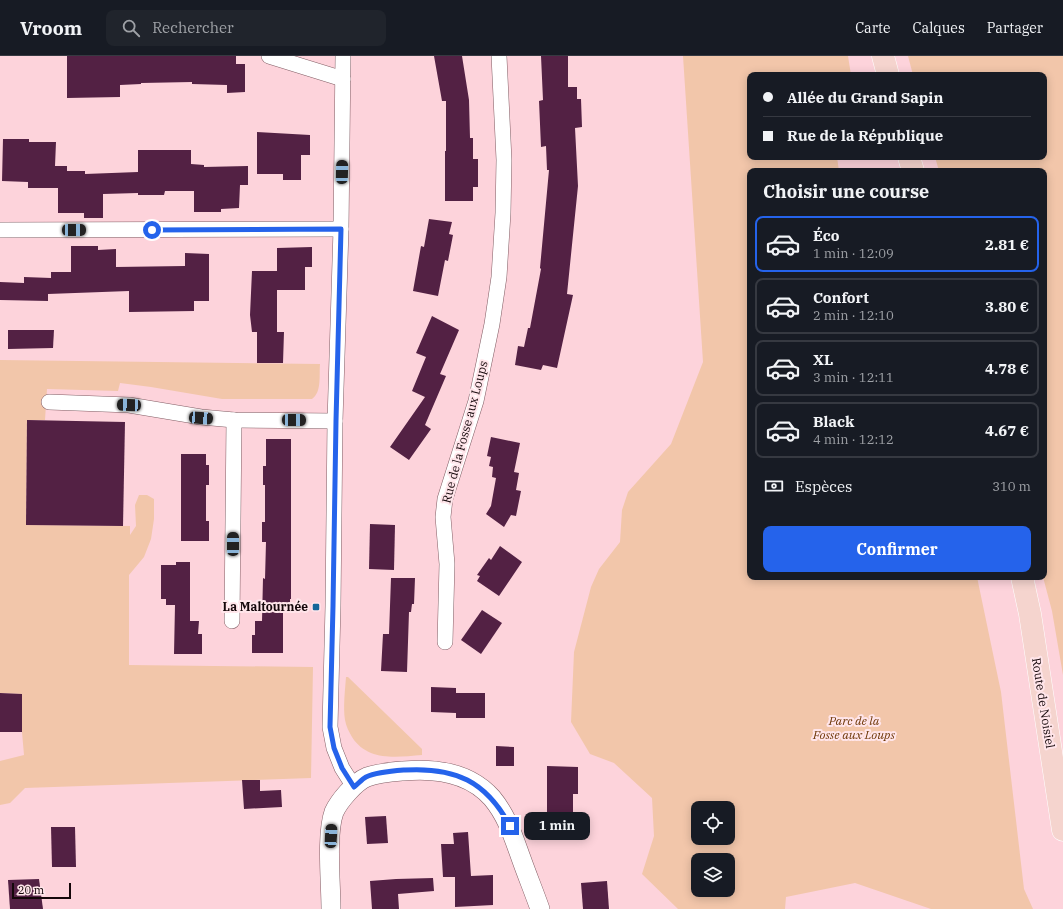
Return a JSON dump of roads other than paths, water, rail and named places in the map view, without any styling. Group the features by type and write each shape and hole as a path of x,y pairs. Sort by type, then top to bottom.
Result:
{"main road":[{"path":"883,56 887,72"},
{"name":"Route de Noisiel","path":"1023,580 1030,614 1063,830"}],"street":[{"path":"270,56 343,79"},
{"path":"343,56 341,229 330,727 334,748 342,768 354,787"},
{"name":"Rue de la Fosse aux Loups","path":"445,642 447,564 443,518 445,499 476,401 492,324 499,277 504,213 504,160 499,56"},
{"path":"0,230 341,229"},
{"path":"48,402 129,405 201,418 234,420 336,421"},
{"path":"232,621 234,420"},
{"path":"331,909 331,826 338,804 365,777 422,769 452,773 479,787 491,797 510,826 540,909"}],"place":[{"name":"La Maltournée","path":"316,607"}],"park label":[{"name":"Parc de la Fosse aux Loups","path":"854,728"}]}
